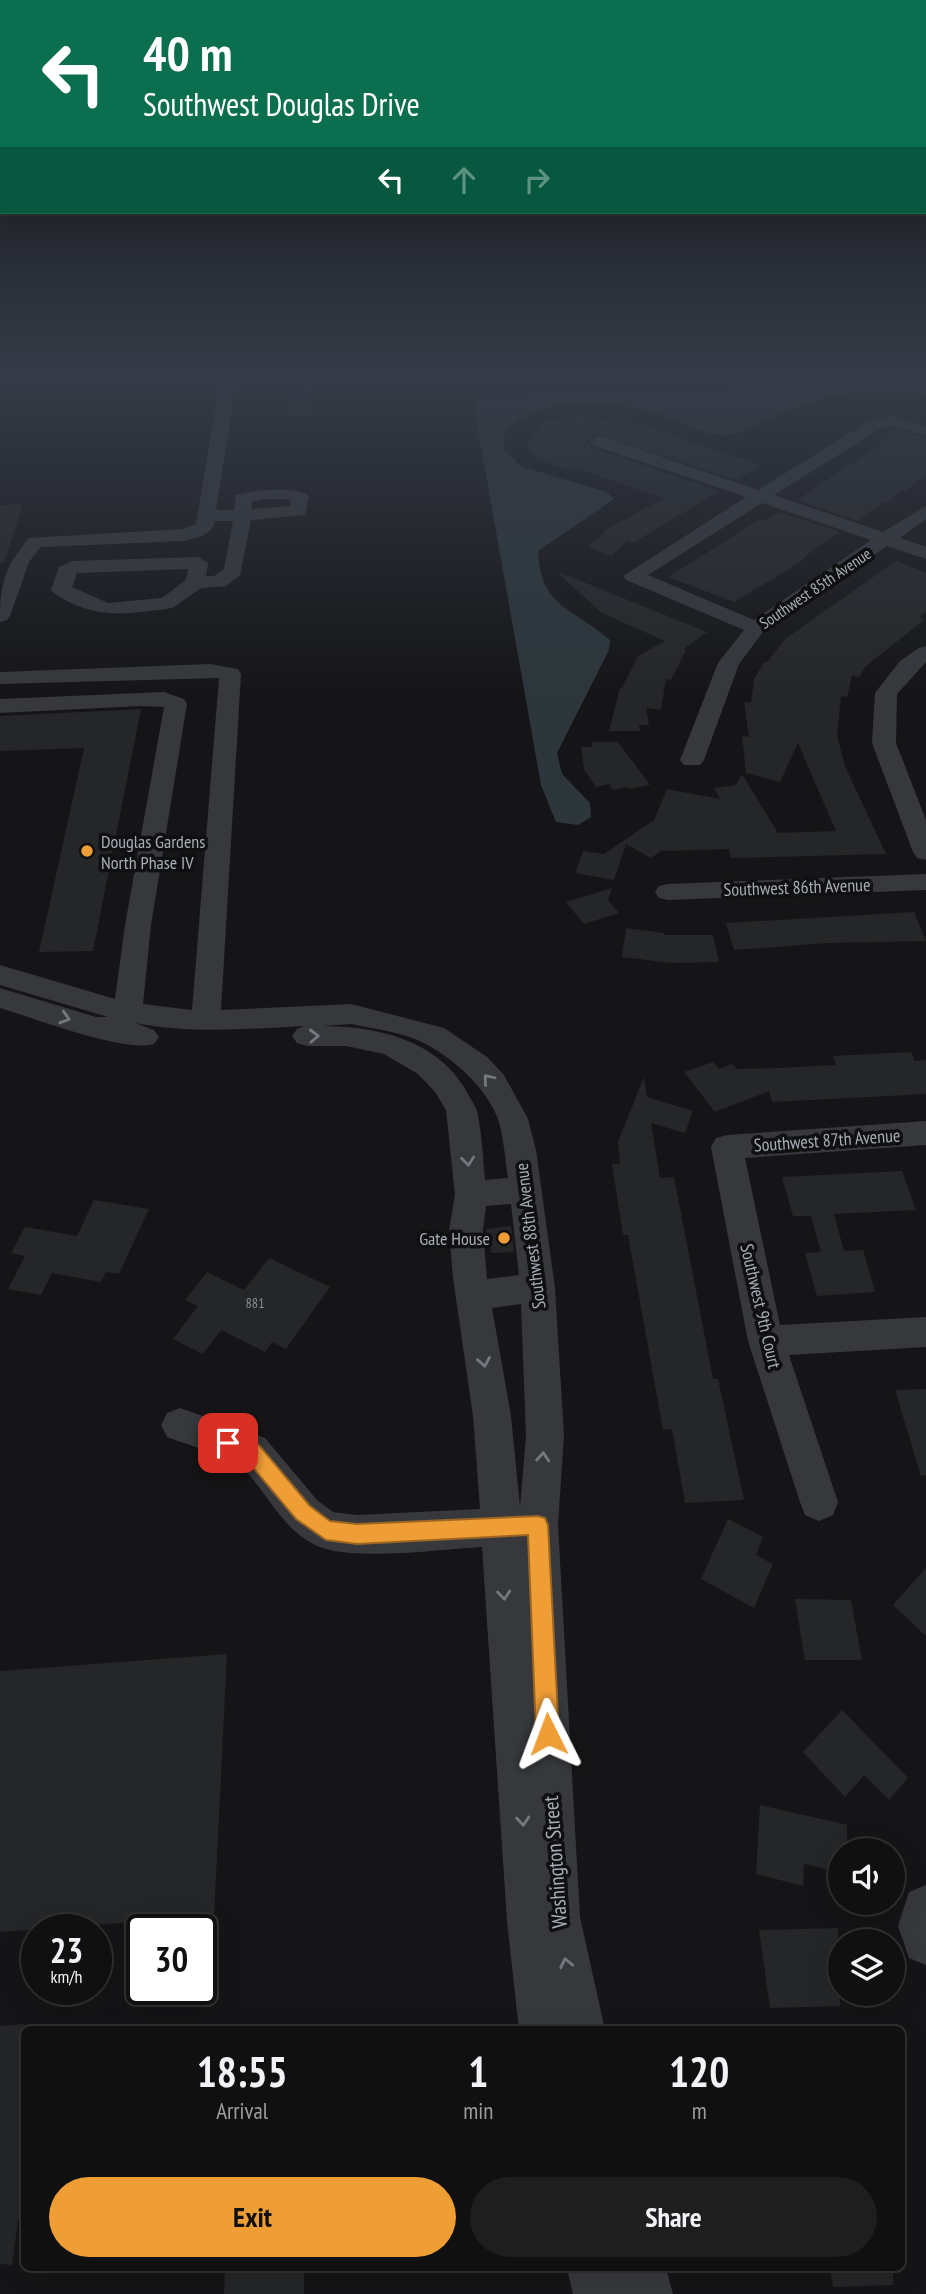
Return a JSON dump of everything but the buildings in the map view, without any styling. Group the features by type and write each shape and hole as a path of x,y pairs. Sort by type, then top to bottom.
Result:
{"street":[{"path":"0,616 20,561 36,542 184,535 198,531 206,521 243,515 233,570 219,582 197,573 72,568 66,571 61,590 107,609 167,603 197,573 206,521 211,483"},
{"path":"725,483 926,553"},
{"path":"756,628 633,576 780,483"},
{"name":"Southwest 85th Avenue","path":"692,760 729,663 756,628 926,511"},
{"path":"926,652 908,666 886,693 884,743 926,852"},
{"path":"0,678 210,670 230,674 206,1021"},
{"path":"0,706 141,699 164,699 176,704 228,700"},
{"path":"120,1021 176,704"},
{"name":"Southwest 86th Avenue","path":"668,892 926,882"},
{"name":"Southwest 88th Avenue","path":"0,975 120,1021 164,1041 319,1036 377,1030 434,1035 469,1059 493,1083 513,1119 526,1189 538,1288 545,1436 518,1526"},
{"name":"Southwest 88th Avenue","path":"0,998 120,1021 206,1021 340,1014 377,1030 392,1045 415,1057 446,1084 461,1109 471,1195 466,1230 472,1295 492,1416 518,1526"},
{"name":"Southwest 87th Avenue","path":"727,1147 926,1133"},
{"name":"Southwest 9th Court","path":"727,1147 766,1341 819,1502"},
{"path":"471,1195 526,1189"},
{"path":"472,1295 538,1288"},
{"path":"766,1341 926,1332"},
{"path":"180,1425 252,1451 303,1513 326,1530 357,1534 518,1526"},
{"name":"Washington Street","path":"518,1526 531,1922 544,2026"},
{"name":"Washington Street","path":"518,1526 556,1917 579,2026"},
{"path":"926,1909 922,1926 926,1941"},
{"path":"596,2271 601,2294"},
{"path":"639,2271 645,2294"}],"shaded area":[{"path":"487,483 577,483 607,492 614,499 538,551 540,570 552,596 610,640 609,650 557,753 562,774 590,803 591,817 578,825 556,822 541,785"}],"place":[{"name":"Douglas Gardens North Phase IV","path":"87,851"},
{"name":"Gate House","path":"504,1238"}],"route":[{"path":"228,1443 252,1451 303,1513 326,1530 357,1534 538,1525 548,1734"}]}
